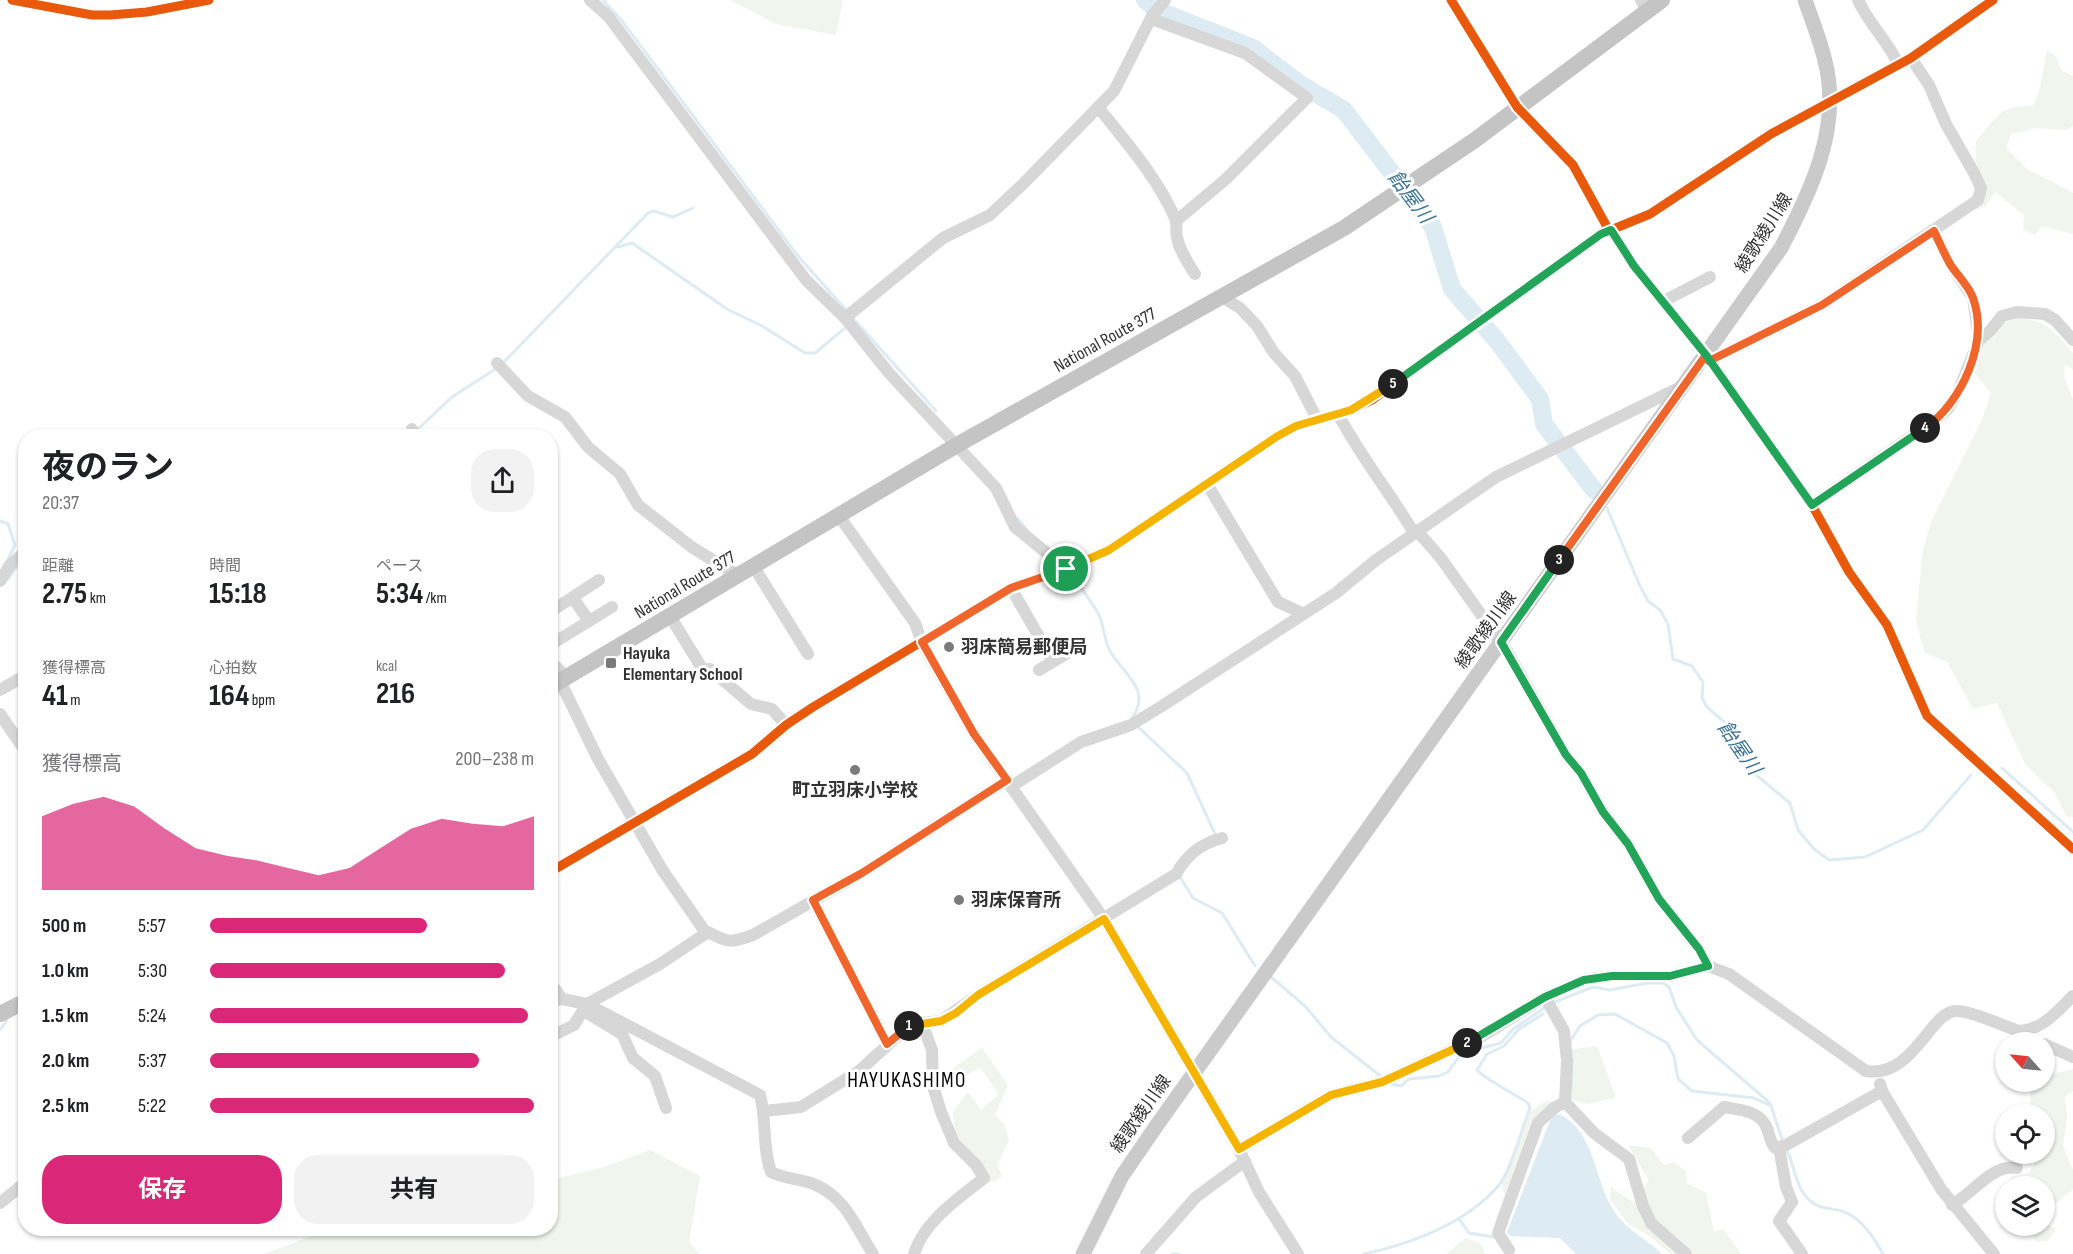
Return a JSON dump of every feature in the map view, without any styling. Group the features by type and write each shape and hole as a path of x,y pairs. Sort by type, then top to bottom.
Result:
{"highway":[{"name":"National Route 377","path":"559,682 957,445 1344,228 1475,140 1644,5 1662,0"},
{"path":"0,1014 18,1005"}],"main road":[{"name":"綾歌綾川線","path":"1083,1254 1122,1176 1194,1072 1685,385 1708,358 1781,248 1810,195 1826,142 1830,104 1826,63 1805,0"}],"street":[{"path":"12,0 92,15 110,15 147,12 208,0"},
{"path":"590,0 608,16 806,280 848,315 889,374 996,488 1015,527 1066,569"},
{"path":"848,315 943,238 990,215 1114,91 1152,16 1166,0"},
{"path":"1451,0 1517,107 1574,165 1634,266 1708,358 1812,505 1849,572 1887,625 1927,716 2073,849"},
{"path":"1858,0 1865,15 1887,41 1899,65"},
{"path":"558,868 752,754 786,725 1011,588 1066,569 1109,550 1276,437 1317,419 1338,414 1372,400 1601,234 1650,214 1771,134 1911,58 1993,0"},
{"path":"1152,16 1157,21 1245,53 1307,98 1226,178 1176,221"},
{"path":"1708,358 1822,305 1978,200 1981,188 1946,124 1929,85 1911,58"},
{"path":"1098,107 1140,159 1176,221 1177,237 1185,260 1195,274"},
{"path":"1812,505 1934,421 1948,409 1958,392 1979,340 1973,298 1950,264 1934,231"},
{"path":"1664,301 1710,277"},
{"path":"1222,297 1240,308 1257,326 1274,353 1295,376 1317,419"},
{"path":"1979,340 1990,332 2002,316 2017,312 2045,314 2055,320 2073,340"},
{"path":"499,365 528,396 565,417 588,447 620,474 638,504 693,548 739,576"},
{"path":"559,682 598,759 663,871 706,933 733,942 753,935 862,873 1081,742 1131,725 1336,593 1417,531 1496,477 1685,385"},
{"path":"1338,414 1358,452 1386,489 1411,528 1417,531 1472,599 1501,642 1566,755 1581,773 1603,812 1628,844 1659,899 1699,949 1708,966"},
{"path":"1207,484 1278,602 1302,613"},
{"path":"839,516 915,623 922,642 974,734 1104,919 1242,1155 1260,1192 1298,1254"},
{"path":"0,581 10,565 18,558"},
{"path":"754,567 808,654"},
{"path":"558,607 599,580"},
{"path":"1011,588 1053,661"},
{"path":"573,598 589,621"},
{"path":"558,640 612,607"},
{"path":"670,616 703,670 710,669 751,704 772,709 786,725"},
{"path":"1039,670 1069,652"},
{"path":"0,690 18,680"},
{"path":"0,714 18,740"},
{"path":"765,1111 801,1107 859,1071 911,1024 941,1021 956,1013 978,995 1176,874 1184,860 1204,843 1218,839"},
{"path":"813,900 887,1044"},
{"path":"558,1034 574,1025 584,1008 660,964 706,933"},
{"path":"1146,1254 1196,1197 1242,1155 1331,1095 1384,1081 1486,1034 1548,1002 1584,980 1612,976 1670,976 1708,966 1729,974 1866,1071 1878,1073 1888,1071 1909,1055 1951,1011 1958,1011 2019,1031 2027,1031 2047,1020 2073,996"},
{"path":"558,1001 617,1018 662,1046 760,1095 765,1111 766,1158 771,1172 782,1178 816,1185 848,1208 873,1254"},
{"path":"1548,1002 1564,1031 1567,1061 1565,1102 1594,1133 1629,1159 1642,1206 1651,1223 1686,1254"},
{"path":"584,1008 621,1034 633,1058 655,1076 666,1108"},
{"path":"914,1254 924,1233 943,1211 984,1178 976,1165 954,1143 941,1112 933,1086 932,1050 921,1023"},
{"path":"2055,1049 2073,1057"},
{"path":"1878,1073 1881,1091 1952,1205 1994,1254"},
{"path":"1688,1138 1724,1107 1749,1111 1761,1118 1767,1127 1769,1140 1775,1148 1783,1146 1881,1091"},
{"path":"1509,1250 1498,1233 1538,1123 1554,1108 1565,1102"},
{"path":"1783,1146 1786,1187 1792,1202 1779,1221 1802,1254"},
{"path":"1952,1205 1966,1197 1998,1170 2006,1166 2017,1168"},
{"path":"0,1213 13,1191"}],"shaded area":[{"path":"730,0 843,0 836,35 776,24"},
{"path":"2047,50 2056,56 2061,70 2073,76 2073,126 2066,130 2035,128 2011,134 2006,148 2027,169 2073,193 2073,234 2041,226 2035,235 2023,229 2024,215 1995,192 1985,207 1975,210 1986,190 1976,161 1976,141 1999,114 2012,108 2033,106 2040,87"},
{"path":"2017,318 2043,324 2055,333 2073,353 2073,370 2065,364 2064,377 2073,399 2073,817 2066,816 2055,793 2025,764 1997,703 1973,709 1947,662 1924,652 1916,619 1923,549 1932,520 1982,420 1991,393 1975,373 1984,343 1996,336 1995,331 2004,323"},
{"path":"1597,1046 1616,1098 1586,1104 1571,1099 1568,1050"},
{"path":"982,1048 1008,1085 995,1115 1005,1125 1009,1140 997,1165 1002,1176 994,1182 989,1180 984,1167 955,1134 953,1112 968,1092 981,1110 999,1094 980,1067 956,1082 949,1078 952,1069"},
{"path":"2073,1069 2073,1091 2065,1096 2067,1118 2063,1146 2073,1170 2073,1189 2055,1203 2055,1176 2015,1176 2029,1173 2034,1164 2055,1164 2055,1104 2030,1104 2031,1092 2055,1092 2055,1074"},
{"path":"1546,1101 1553,1101 1533,1121 1495,1223 1504,1195 1502,1183 1529,1113"},
{"path":"1559,1114 1571,1122 1587,1144 1607,1199 1619,1218 1662,1254 1576,1254 1560,1238 1510,1236 1507,1232 1549,1123 1553,1116"},
{"path":"1628,1145 1651,1148 1664,1165 1673,1162 1686,1171 1687,1183 1706,1193 1714,1232 1723,1229 1741,1254 1671,1254 1650,1236 1628,1224 1610,1199 1611,1187 1633,1202 1649,1181"},
{"path":"650,1150 700,1176 689,1242 700,1254 264,1254 312,1236 558,1236 558,1178 604,1167"},
{"path":"2032,1236 2051,1236 2048,1241 2037,1242"},
{"path":"1466,1238 1481,1244 1485,1254 1446,1254"}],"waterway":[{"path":"603,0 622,21 798,256 847,311"},
{"name":"飴屋川","path":"1145,0 1151,5"},
{"name":"飴屋川","path":"1164,13 1253,48 1300,84 1344,110 1433,227 1452,289 1498,342 1540,399 1544,424 1594,490"},
{"path":"502,364 648,213 654,211 673,217 693,208"},
{"path":"618,247 632,243 727,309 762,326 805,353 815,353 844,329"},
{"path":"851,316 936,411"},
{"path":"418,429 452,397 497,368"},
{"name":"飴屋川","path":"1607,508 1640,586 1648,601 1660,610 1668,624 1673,659 1692,666 1703,682 1702,698 1707,707 1730,727 1756,775 1790,803 1798,830 1814,849 1829,860 1865,857 1923,830 1971,775"},
{"path":"1018,519 1027,530"},
{"path":"0,521 8,524 15,545 7,561"},
{"path":"8,579 18,565"},
{"path":"1070,572 1099,615 1110,651 1137,690 1138,708 1132,718"},
{"path":"1137,726 1187,773 1216,836"},
{"name":"飴屋川","path":"2002,768 2073,832"},
{"path":"1180,877 1193,898 1222,913 1255,966"},
{"path":"1271,977 1305,1006 1331,1037 1383,1078"},
{"path":"1552,1003 1593,987 1610,990 1647,983 1663,983 1669,987 1676,1007 1697,1040 1770,1103 1783,1142"},
{"path":"1387,1083 1401,1086 1409,1079 1439,1076 1448,1072 1458,1058 1466,1052 1501,1043 1513,1029 1546,1007"},
{"path":"1364,1254 1419,1238 1455,1221 1486,1198 1499,1185 1512,1160 1530,1108 1528,1103 1477,1070 1487,1054 1504,1046 1519,1029 1543,1014"},
{"path":"1569,1043 1580,1026 1598,1015 1615,1014 1667,1043 1674,1056 1678,1079 1692,1091 1754,1098 1771,1106"},
{"path":"0,1030 7,1020"},
{"path":"1571,1090 1572,1058"},
{"path":"1786,1148 1800,1187 1808,1199 1816,1205 1842,1211 1855,1218 1871,1235 1883,1254"},
{"path":"1459,1219 1469,1233 1494,1237"},
{"path":"1172,1254 1179,1254"}],"cycle path":[{"path":"12,0 92,15 147,12 209,0"},
{"path":"1451,0 1517,107 1573,165 1606,225 1634,266 1706,355 1812,505 1849,572 1887,625 1927,716 2073,849"},
{"path":"558,867 752,754 786,725 813,707 1011,588 1086,562 1109,550 1276,437 1296,426 1351,410 1372,400 1601,234 1650,214 1771,134 1911,58 1993,0"}],"place":[{"name":"羽床簡易郵便局","path":"949,647"},
{"name":"Hayuka Elementary School","path":"611,663"},
{"name":"町立羽床小学校","path":"855,770"},
{"name":"羽床保育所","path":"959,900"}],"district":[{"name":"HAYUKASHIMO","path":"907,1080"}],"route":[{"path":"1066,569 1011,588 922,642 974,734 1007,780 862,873 813,900 887,1044 911,1024 941,1021 956,1013 978,995 1104,919 1239,1149 1331,1095 1382,1082 1486,1034 1545,997 1584,980 1612,976 1670,976 1708,966 1699,949 1659,899 1628,844 1603,812 1581,773 1566,755 1544,712 1501,642 1706,355 1709,361 1740,348 1795,317 1822,305 1867,273 1934,231 1950,264 1973,298 1979,340 1958,392 1948,409 1812,505 1709,361 1706,355 1634,266 1611,230 1601,234 1478,321 1372,400 1351,410 1296,426 1276,437 1109,550 1066,569"}]}
